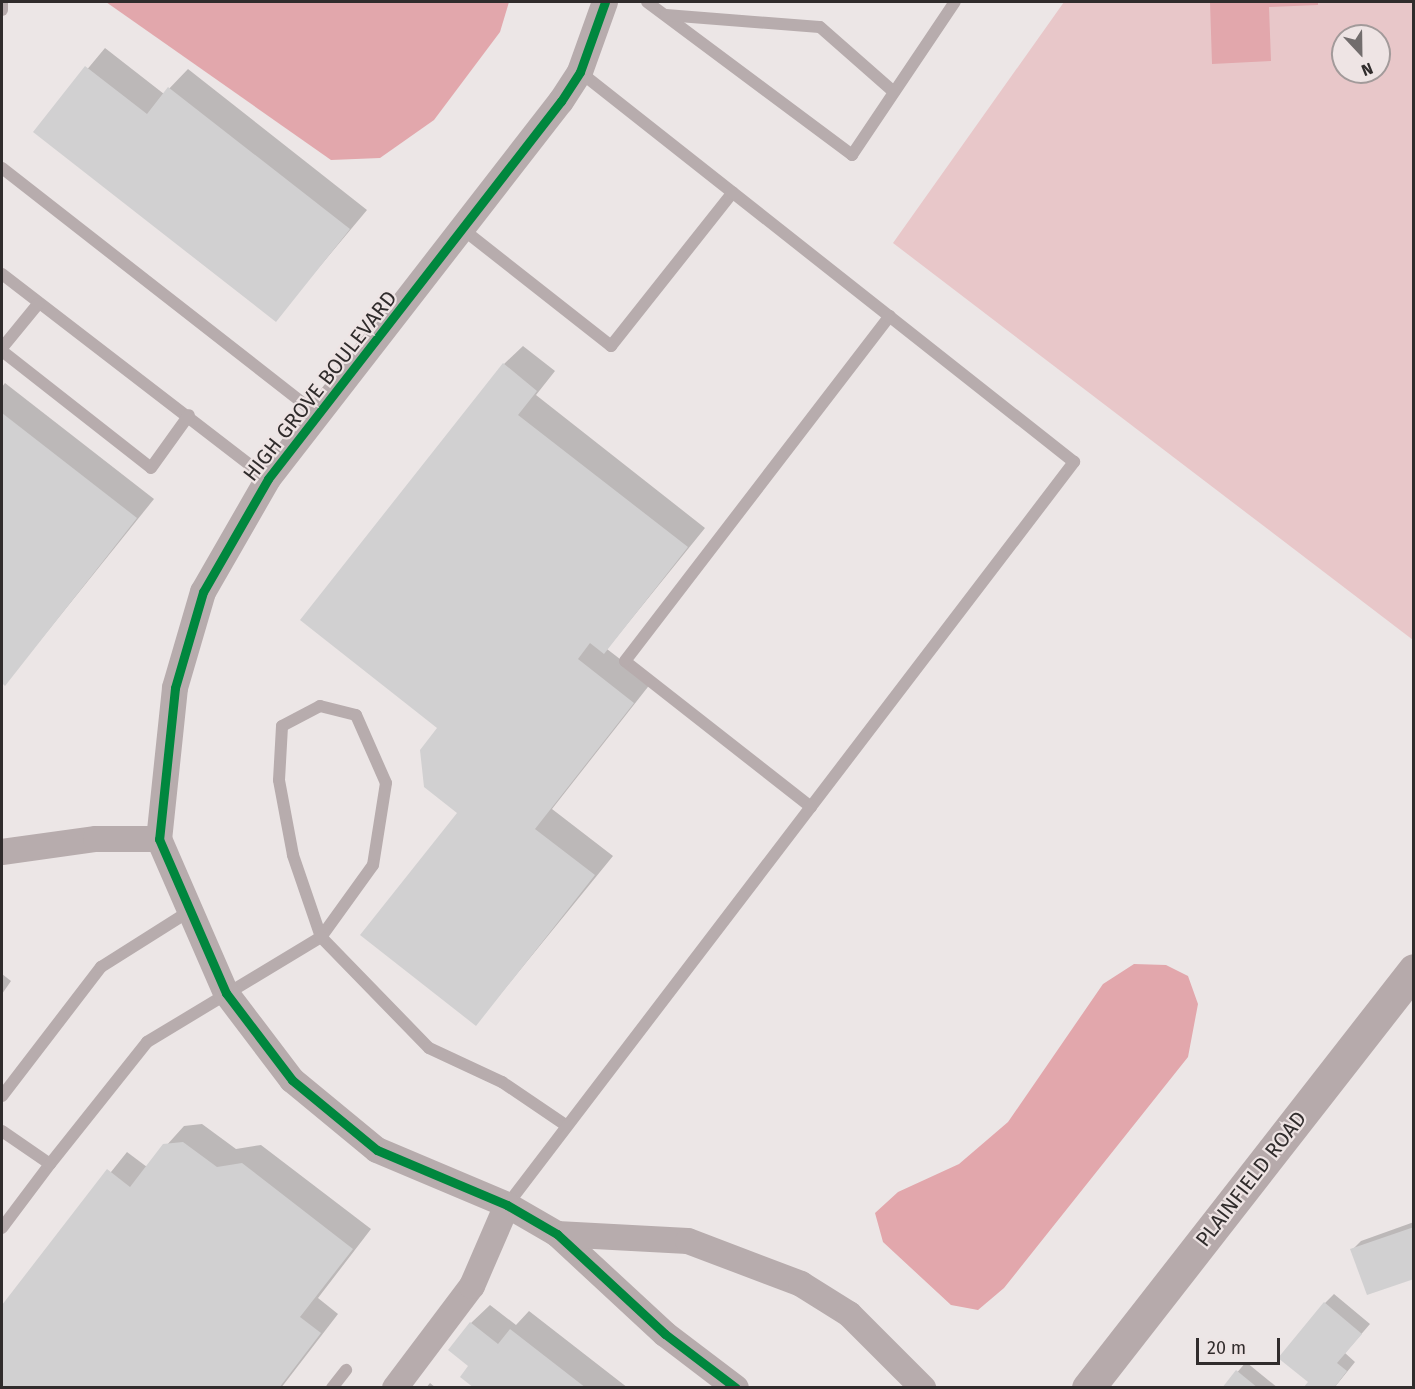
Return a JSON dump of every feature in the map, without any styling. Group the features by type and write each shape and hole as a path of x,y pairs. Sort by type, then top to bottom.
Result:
{"main road":[{"name":"PLAINFIELD ROAD","path":"1088,1388 1413,970"}],"street":[{"name":"HIGH GROVE BOULEVARD","path":"159,839 183,652 202,592 268,479 465,231 580,72 605,2"},
{"path":"2,852 96,839 159,839 226,993 292,1080 335,1120 377,1150 507,1205 557,1234 664,1334 736,1388"},
{"path":"395,1388 472,1286 507,1205"},
{"path":"557,1234 688,1241 801,1284 849,1314 923,1388"}],"lane":[{"path":"2,2 2,10"},
{"path":"647,2 852,156 955,2"},
{"path":"666,15 820,27 894,92"},
{"path":"507,1205 1074,462 580,72"},
{"path":"2,168 318,415"},
{"path":"465,231 611,346 733,192"},
{"path":"2,274 38,304 189,415 268,479"},
{"path":"38,304 2,350 151,468 189,415"},
{"path":"811,807 625,662 890,316"},
{"path":"2,1228 147,1042 321,938 373,865 386,783 356,715 320,706 282,726 279,780 293,855 321,938 429,1048 501,1082 567,1126"},
{"path":"2,1096 101,967 191,910"},
{"path":"2,1131 50,1164"},
{"path":"332,1388 346,1370"}],"shaded area":[{"path":"106,2 509,2 500,32 434,120 380,158 331,160"},
{"path":"1064,2 1413,2 1413,640 893,243"},
{"path":"1210,2 1318,2 1318,5 1269,7 1271,61 1212,64"},
{"path":"1134,964 1166,965 1188,976 1198,1004 1188,1057 1004,1288 978,1310 951,1305 883,1242 875,1213 898,1192 959,1164 1008,1122 1103,984"}],"building":[{"path":"85,66 147,114 168,87 350,229 276,322 33,132"},
{"path":"503,363 537,391 518,415 688,547 604,654 590,643 578,659 634,703 535,829 595,875 476,1026 360,935 457,813 424,787 420,750 437,728 300,620"},
{"path":"2,413 137,518 5,686 2,683"},
{"path":"183,1142 217,1167 242,1163 353,1249 300,1317 321,1333 279,1388 2,1388 2,1305 107,1169 130,1187 163,1144"},
{"path":"1414,1227 1414,1279 1367,1295 1350,1249"},
{"path":"1324,1302 1362,1334 1337,1363 1347,1371 1334,1388 1303,1388 1308,1382 1278,1358"},
{"path":"470,1322 498,1344 510,1329 586,1388 474,1388 460,1377 468,1366 448,1350"},
{"path":"1236,1370 1258,1388 1222,1388"}],"cycle path":[{"path":"605,2 580,72 561,101 268,479 203,592 175,688 159,839 226,993 292,1080 377,1150 507,1205 557,1234 665,1334 736,1388"}]}
